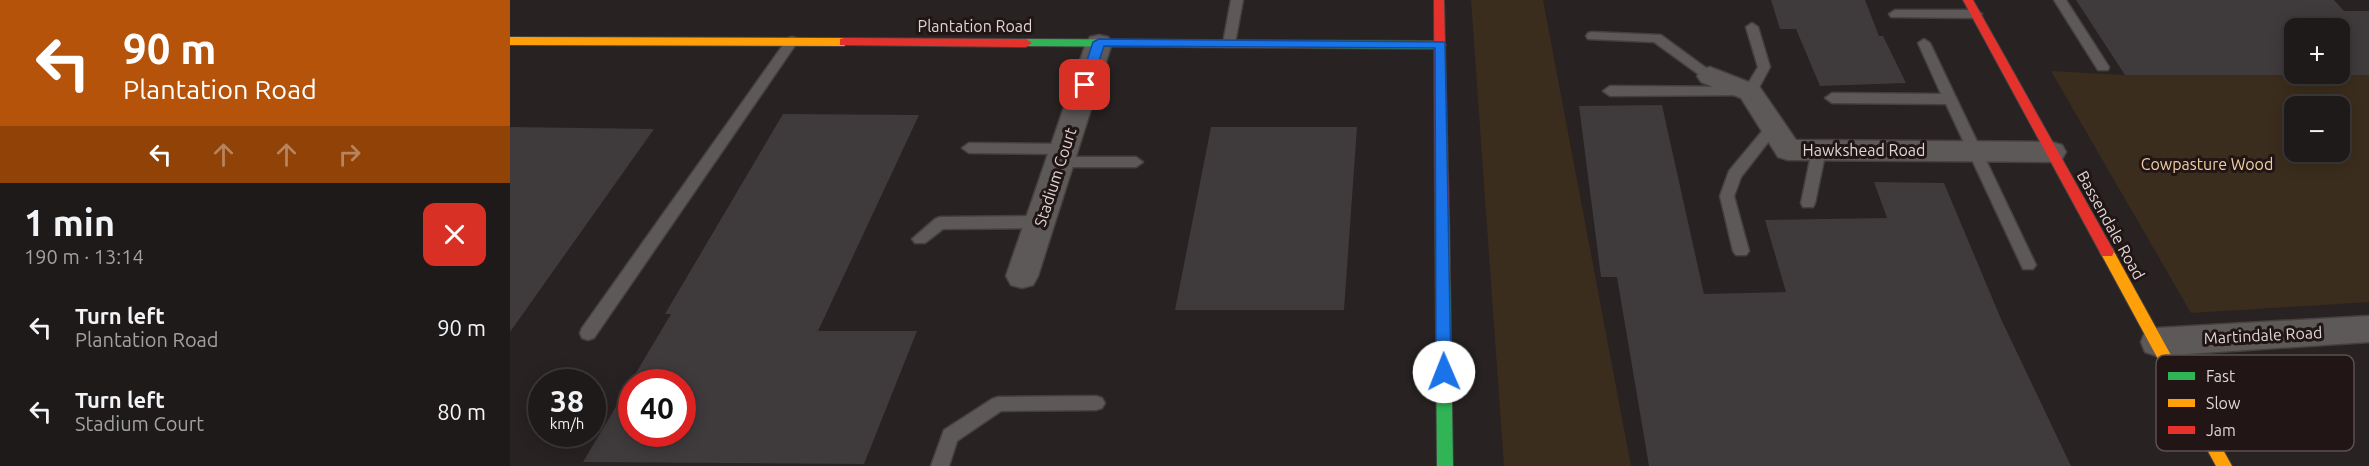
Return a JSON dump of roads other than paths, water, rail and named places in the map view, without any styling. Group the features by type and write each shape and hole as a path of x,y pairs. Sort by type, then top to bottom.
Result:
{"street":[{"path":"1440,0 1445,466"},
{"name":"Bassendale Road","path":"1968,0 2164,355"},
{"name":"Plantation Road","path":"510,41 1440,45"},
{"name":"Stadium Court","path":"1022,276 1099,42"},
{"path":"1710,76 1750,92"},
{"name":"Hawkshead Road","path":"1750,92 1788,150 2052,152"},
{"name":"Martindale Road","path":"2157,342 2369,329"},
{"name":"Bassendale Road","path":"2216,451 2224,466"}],"lane":[{"path":"1229,43 1237,0"},
{"path":"2060,0 2103,67"},
{"path":"1895,14 1976,14"},
{"path":"1610,92 1750,92 1764,66 1752,27"},
{"path":"1592,36 1657,38 1710,76"},
{"path":"588,333 792,42"},
{"path":"1924,43 2028,265"},
{"path":"1832,98 1949,99"},
{"path":"1741,251 1727,196 1734,175 1773,127"},
{"path":"969,148 1136,162"},
{"path":"1808,202 1819,150"},
{"path":"920,239 940,223 1040,222"},
{"path":"940,466 950,435 998,404 1096,403"}],"park label":[{"name":"Cowpasture Wood","path":"2207,164"}]}
